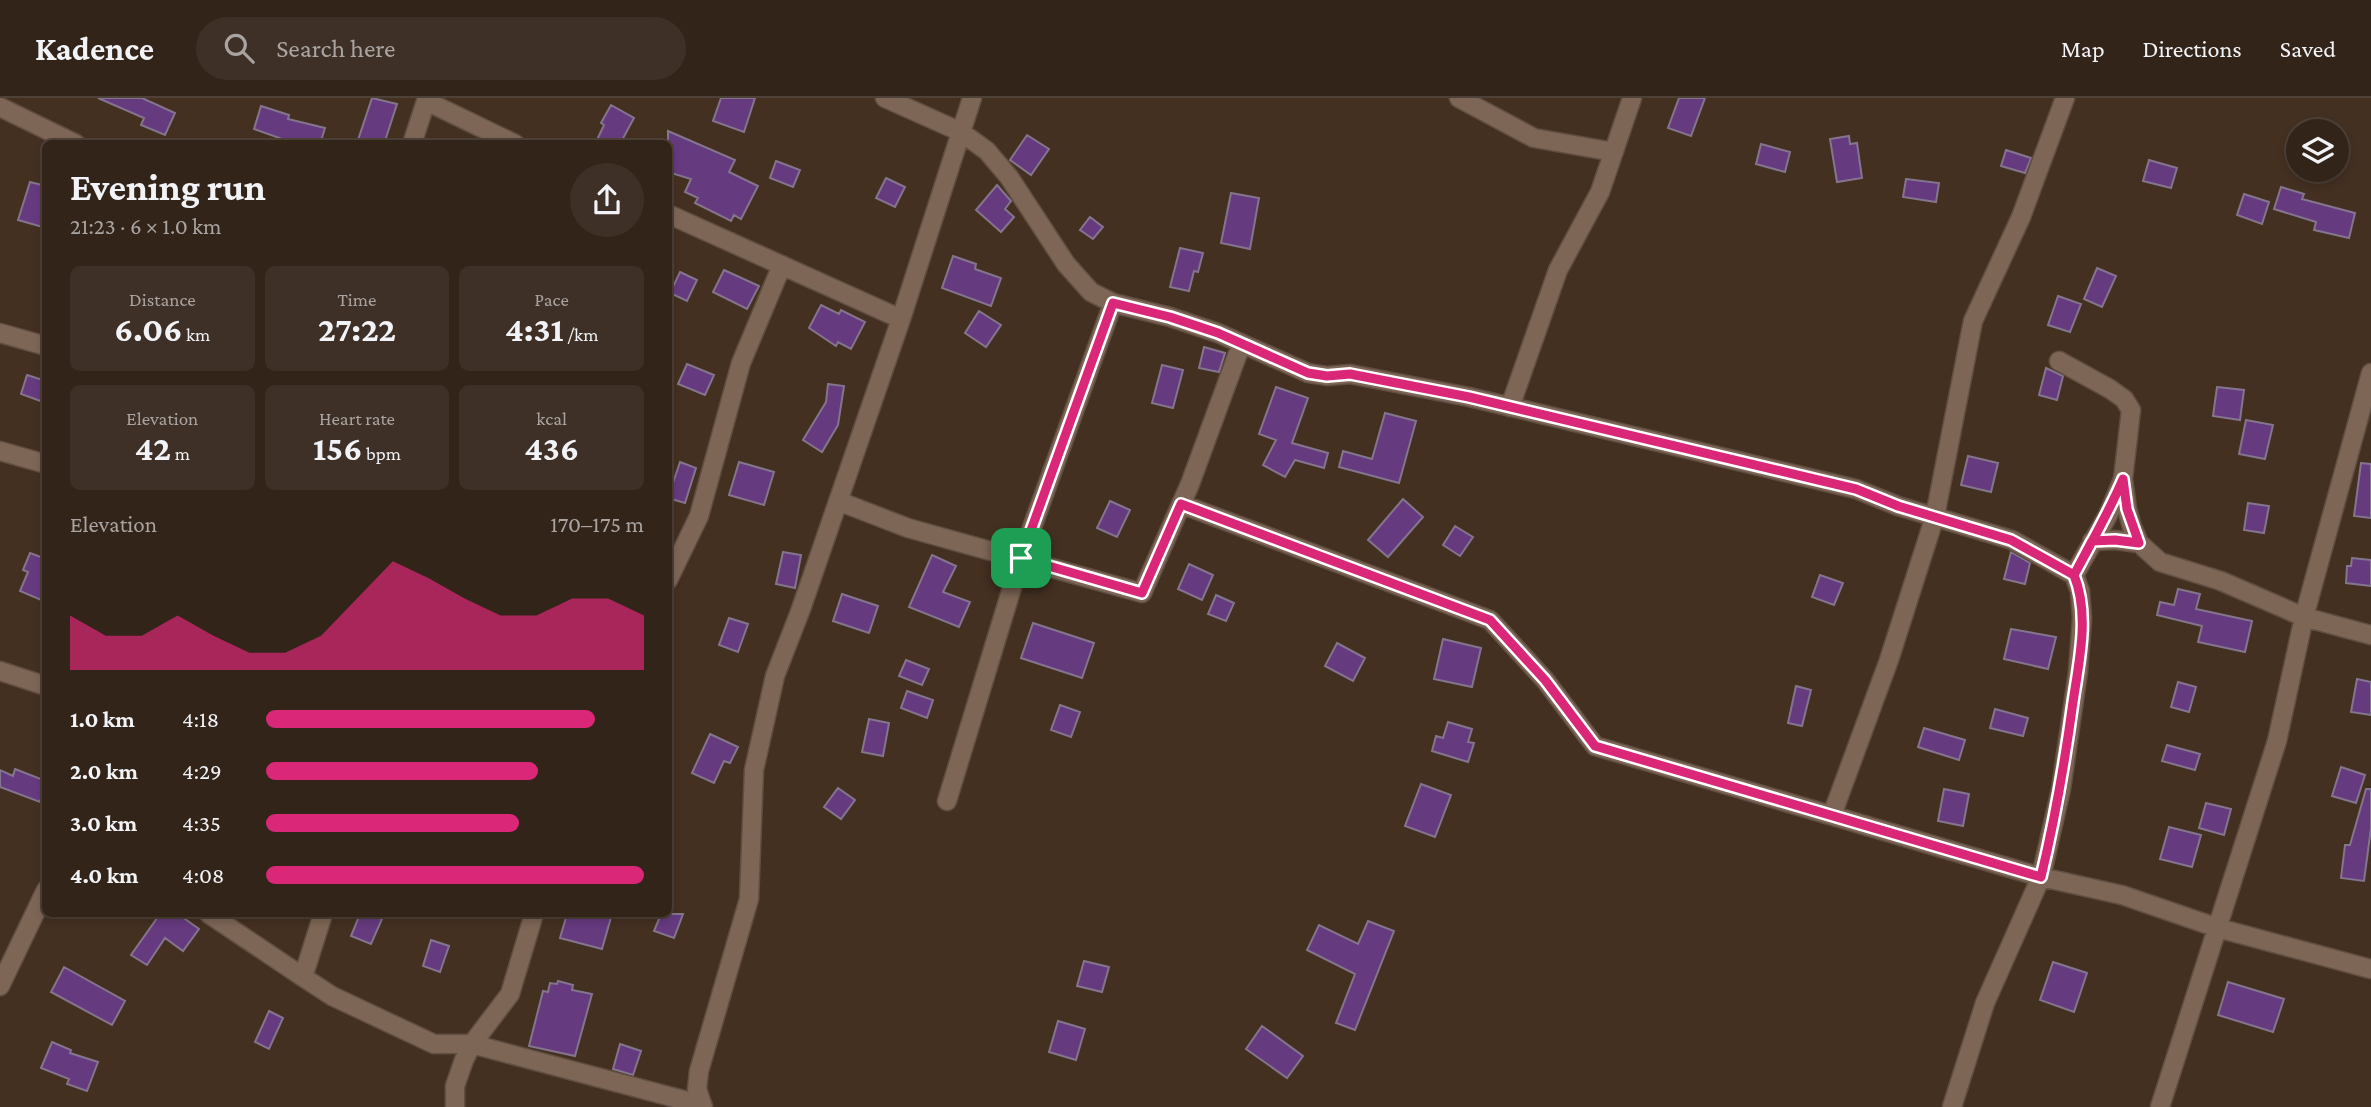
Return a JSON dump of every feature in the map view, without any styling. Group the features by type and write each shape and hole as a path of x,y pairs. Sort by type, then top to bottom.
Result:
{"street":[{"path":"885,98 961,132 987,151 1009,177 1066,264 1091,292 1113,303 1170,317 1218,333 1308,373 1327,376 1350,374 1510,407 1856,489 1898,506 2011,540 2074,575 2080,591 2081,646 2062,789 2041,877 1985,1003 1952,1107"},
{"path":"703,1106 697,1089 699,1071 749,899 754,770 775,676 901,319 972,98"},
{"path":"1459,98 1534,138 1614,152"},
{"path":"1510,407 1558,270 1600,192 1632,98"},
{"path":"1832,815 1889,660 1935,516 1973,321 2021,217 2065,98"},
{"path":"413,140 423,99 507,140"},
{"path":"0,107 68,140"},
{"path":"672,216 901,319"},
{"path":"672,572 699,516 741,363 782,265"},
{"path":"947,801 1021,558 1113,303"},
{"path":"0,333 42,345"},
{"path":"838,501 908,528 1142,593 1181,504 1241,345"},
{"path":"2059,361 2110,389 2124,399 2131,411 2123,479 2127,509 2139,543 2160,562 2221,581 2304,617 2371,635"},
{"path":"2160,1107 2277,741 2304,617 2371,373"},
{"path":"0,452 42,463"},
{"path":"2074,575 2123,479"},
{"path":"1181,504 1490,620 1545,680 1595,746 2041,877 2122,895 2218,928 2371,969"},
{"path":"2092,541 2139,543"},
{"path":"0,671 42,684"},
{"path":"0,986 42,898"},
{"path":"214,917 332,996 434,1044 472,1044 703,1106"},
{"path":"303,976 322,917"},
{"path":"455,1107 455,1086 472,1044 510,994 533,917"}],"building":[{"path":"98,98 142,98 175,113 165,135 141,125 144,118"},
{"path":"372,98 397,104 385,140 358,140"},
{"path":"721,98 755,98 744,132 713,121"},
{"path":"1679,98 1705,98 1691,136 1668,128"},
{"path":"611,105 634,118 622,140 597,140 604,125 601,123"},
{"path":"261,106 289,115 288,119 325,128 321,140 285,140 254,129"},
{"path":"668,131 735,160 729,172 758,186 741,219 734,215 731,221 695,203 698,198 685,192 691,179 672,173 672,140 668,140"},
{"path":"1027,135 1049,149 1031,175 1010,160"},
{"path":"1849,136 1850,144 1857,143 1862,178 1837,182 1830,139"},
{"path":"1761,144 1790,152 1785,172 1756,164"},
{"path":"2006,150 2031,158 2025,173 2001,166"},
{"path":"2149,160 2177,168 2171,188 2143,181"},
{"path":"776,161 800,170 793,187 770,178"},
{"path":"886,178 905,187 895,207 876,198"},
{"path":"1906,179 1939,183 1936,202 1903,197"},
{"path":"30,182 42,185 42,227 18,220"},
{"path":"997,185 1011,201 1005,209 1014,217 1001,232 976,210"},
{"path":"2281,187 2304,194 2302,199 2355,213 2349,238 2314,230 2316,222 2274,209"},
{"path":"1231,193 1259,198 1250,249 1221,243"},
{"path":"2244,194 2269,202 2262,224 2237,215"},
{"path":"1090,217 1103,227 1093,239 1080,230"},
{"path":"1180,248 1203,253 1198,272 1194,271 1189,291 1170,287"},
{"path":"953,256 976,264 975,269 1001,278 991,306 942,288"},
{"path":"2097,268 2116,276 2102,307 2084,299"},
{"path":"724,270 759,286 747,309 713,292"},
{"path":"680,272 697,280 687,301 672,294"},
{"path":"2058,296 2081,304 2070,332 2048,325"},
{"path":"821,305 839,314 841,310 865,322 851,349 838,342 836,346 809,328"},
{"path":"979,311 1001,325 986,347 965,333"},
{"path":"1204,347 1225,353 1219,372 1199,368"},
{"path":"687,364 714,375 705,395 678,384"},
{"path":"1162,365 1183,370 1173,408 1152,403"},
{"path":"2046,368 2063,376 2057,400 2039,395"},
{"path":"27,375 42,380 42,402 21,394"},
{"path":"828,384 844,386 838,425 822,452 803,440 826,402"},
{"path":"1276,387 1308,398 1292,443 1328,453 1324,468 1295,460 1285,477 1263,465 1276,440 1259,434"},
{"path":"2217,387 2244,390 2240,420 2213,416"},
{"path":"1385,413 1416,421 1399,483 1339,467 1343,451 1372,459"},
{"path":"2246,420 2273,425 2265,459 2239,454"},
{"path":"1968,456 1998,463 1991,492 1961,485"},
{"path":"680,462 696,468 685,503 672,499 672,486"},
{"path":"739,462 774,472 764,505 729,495"},
{"path":"2361,463 2371,464 2371,518 2354,516"},
{"path":"1403,499 1423,517 1388,557 1368,540"},
{"path":"1110,501 1130,510 1117,537 1097,528"},
{"path":"2248,503 2269,506 2264,533 2244,530"},
{"path":"1455,526 1473,537 1460,556 1443,545"},
{"path":"783,552 801,555 795,588 776,584"},
{"path":"2011,552 2030,563 2025,584 2004,579"},
{"path":"30,553 42,558 42,600 20,591 28,572 23,570"},
{"path":"932,555 956,566 943,592 970,602 959,627 909,607"},
{"path":"2352,558 2371,560 2371,586 2346,583 2347,566 2351,566"},
{"path":"1189,564 1213,575 1202,600 1178,589"},
{"path":"1820,575 1843,583 1834,605 1812,597"},
{"path":"2178,589 2200,594 2196,609 2252,621 2245,652 2198,642 2202,626 2157,615 2160,602 2174,605"},
{"path":"842,594 878,606 869,633 833,621"},
{"path":"1216,595 1234,603 1226,621 1208,614"},
{"path":"729,618 748,624 738,652 719,645"},
{"path":"1033,623 1094,643 1082,678 1021,658"},
{"path":"2011,629 2056,637 2048,669 2004,659"},
{"path":"1443,639 1481,648 1472,687 1434,679"},
{"path":"1337,643 1365,658 1353,681 1325,666"},
{"path":"906,660 929,669 922,685 899,676"},
{"path":"2357,679 2371,682 2371,715 2351,712"},
{"path":"2178,682 2196,687 2189,712 2171,707"},
{"path":"1796,686 1811,690 1802,726 1788,723"},
{"path":"907,691 933,700 927,718 901,708"},
{"path":"1060,705 1080,712 1071,737 1051,730"},
{"path":"1995,709 2028,718 2023,736 1990,728"},
{"path":"869,719 889,723 883,756 862,752"},
{"path":"1448,722 1472,729 1468,742 1474,743 1468,762 1432,751 1436,736 1443,738"},
{"path":"1924,728 1965,740 1959,760 1918,747"},
{"path":"710,734 738,747 730,763 724,761 714,783 692,773"},
{"path":"2167,745 2200,754 2195,770 2162,761"},
{"path":"2341,767 2365,775 2356,803 2332,796"},
{"path":"15,769 42,779 40,802 0,787 0,770 13,776"},
{"path":"1421,784 1451,795 1435,837 1405,826"},
{"path":"838,788 855,800 841,819 824,807"},
{"path":"1944,789 1969,794 1963,826 1938,821"},
{"path":"2366,789 2371,789 2371,828 2364,881 2341,878 2345,845 2350,845"},
{"path":"2206,803 2231,809 2224,835 2199,828"},
{"path":"2169,827 2201,835 2192,867 2160,859"},
{"path":"683,914 674,938 654,931 660,917"},
{"path":"158,917 182,917 199,929 183,951 165,938 147,965 131,955"},
{"path":"359,917 382,919 371,944 351,936"},
{"path":"566,917 611,917 602,949 560,938"},
{"path":"1368,921 1394,931 1355,1030 1336,1023 1355,974 1307,950 1319,925 1358,944"},
{"path":"431,940 449,946 440,972 423,966"},
{"path":"1084,961 1109,967 1102,992 1077,986"},
{"path":"2053,962 2087,973 2074,1012 2040,1000"},
{"path":"64,967 125,1001 112,1025 51,992"},
{"path":"558,981 573,985 572,990 592,994 575,1056 529,1046 543,991 548,992 550,983 557,984"},
{"path":"2228,982 2284,999 2273,1032 2218,1015"},
{"path":"269,1011 283,1018 269,1049 255,1042"},
{"path":"1058,1021 1085,1029 1076,1060 1049,1052"},
{"path":"1262,1026 1303,1056 1287,1078 1246,1049"},
{"path":"52,1042 71,1050 70,1053 98,1062 87,1091 67,1084 69,1079 41,1068"},
{"path":"620,1044 641,1051 633,1075 613,1069"}],"route":[{"path":"1021,558 1113,303 1170,317 1218,333 1308,373 1327,376 1350,374 1469,397 1856,489 1898,506 2011,540 2074,575 2092,541 2108,515 2123,479 2127,509 2139,543 2092,541 2074,575 2080,591 2081,646 2062,789 2041,877 1595,746 1545,680 1490,620 1181,504 1142,593 1021,558"}]}
